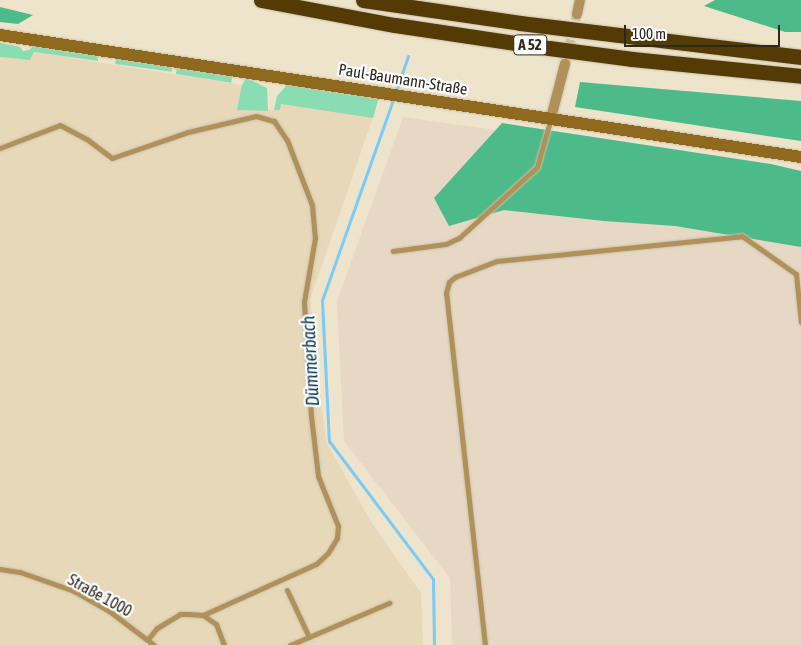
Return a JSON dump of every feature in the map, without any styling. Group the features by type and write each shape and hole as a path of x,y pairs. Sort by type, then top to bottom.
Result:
{"highway":[{"name":"A 52","path":"261,0 404,26 632,59 801,76"},
{"name":"A 52","path":"363,0 679,44 801,57"},
{"path":"679,44 728,42 801,46"}],"main road":[{"name":"Paul-Baumann-Straße","path":"0,35 801,156"}],"street":[{"path":"577,14 580,0"},
{"path":"551,118 565,64"}],"lane":[{"path":"0,148 60,125 88,140 112,158 188,132 256,116 274,121 287,140 312,205 315,238 304,302 312,416 318,476 338,526 337,538 328,553 316,564 203,615 180,614 156,628 148,639"},
{"path":"393,251 446,244 459,238 537,167 551,118"},
{"path":"485,645 446,293 449,282 455,277 497,261 742,236 801,278"},
{"path":"796,274 801,322"},
{"name":"Straße 1000","path":"0,569 20,572 74,591 109,611 154,645"},
{"path":"287,590 309,637"},
{"path":"290,645 389,604"},
{"path":"203,615 216,624 224,645"}],"shaded area":[{"path":"34,52 242,85 238,110 280,110 281,104 373,117 310,300 326,442 373,525 421,593 423,645 0,645 0,57 30,60"},
{"path":"403,117 736,164 801,179 801,645 452,645 450,578 344,441 337,301"}],"green space":[{"path":"715,0 801,0 801,32 785,32 704,6"},
{"path":"0,7 33,15 18,24 0,22"},
{"path":"0,43 20,47 23,51 29,50 34,46 93,54 98,58 98,61 34,52 30,60 0,57"},
{"path":"116,58 172,66 172,72 115,64"},
{"path":"177,67 232,76 231,83 176,74"},
{"path":"246,78 267,88 268,111 237,110 242,85"},
{"path":"580,82 801,101 801,141 575,107"},
{"path":"287,85 379,97 373,118 281,104 280,110 274,110 277,96"},
{"path":"502,123 771,164 801,171 801,247 675,226 604,221 504,210 449,226 434,198"}],"waterway":[{"name":"Dümmerbach","path":"396,91 408,56"},
{"name":"Dümmerbach","path":"394,97 322,300 329,441 433,579 434,645"}],"tunnel":[{"path":"565,64 577,14"}]}
